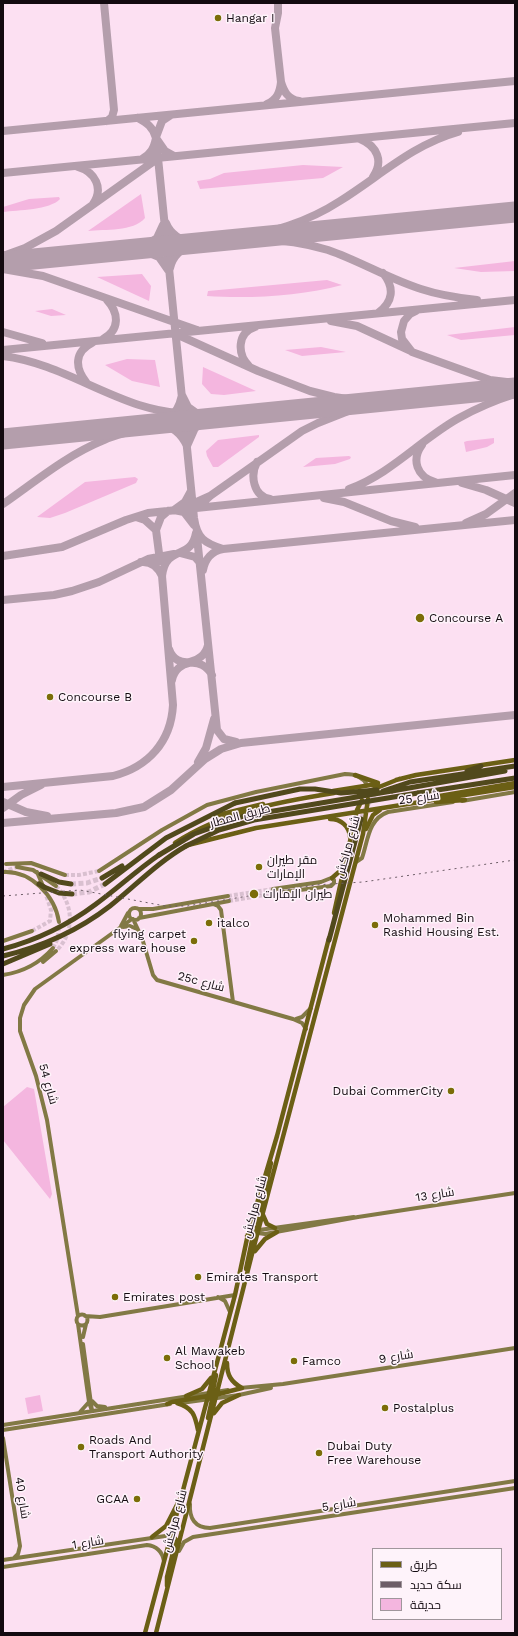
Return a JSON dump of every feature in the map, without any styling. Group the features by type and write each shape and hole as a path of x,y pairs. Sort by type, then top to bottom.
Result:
{"highway":[{"path":"383,791 401,784 469,771 481,766"},
{"path":"422,780 515,768"},
{"name":"طريق المطار","path":"3,949 41,936 74,919 98,903 159,855 199,832 244,816 432,784 515,768"},
{"name":"طريق المطار","path":"3,956 30,948 68,932 101,912 160,863 186,846 219,830 254,820 515,778"},
{"path":"103,881 156,844 192,824 236,803 257,797 300,789 315,789 341,794 377,790 392,791"},
{"path":"329,940 361,819"},
{"path":"39,873 59,882 71,884"},
{"path":"37,882 44,889 59,893 72,894"},
{"path":"3,964 46,945 68,932"}],"main road":[{"path":"159,855 182,838 204,826 235,814 268,805 423,774 515,760"},
{"path":"355,775 380,783"},
{"path":"341,881 359,806 368,793 398,779"},
{"path":"416,802 436,796 515,783"},
{"name":"شارع مراكش","path":"145,1633 199,1432 227,1358 252,1254 363,834 368,808 367,786"},
{"path":"186,846 240,831 357,813 368,808 386,808 515,786"},
{"path":"320,795 352,790 358,792 364,798 368,808"},
{"path":"424,801 434,802 465,800"},
{"path":"192,824 236,809 258,804 268,805"},
{"path":"285,824 348,812 359,806"},
{"path":"363,834 373,815 386,808"},
{"path":"316,819 335,819 345,825 350,835 341,881"},
{"path":"332,878 340,871 346,851"},
{"name":"شارع مراكش","path":"156,1633 212,1416 214,1373 219,1352 235,1295 248,1235 306,1029 329,940 341,881"},
{"path":"258,1231 256,1225 270,1167 270,1159"},
{"path":"263,1214 267,1224 275,1228"},
{"path":"252,1254 265,1239 277,1232"},
{"path":"247,1275 246,1267 253,1236 250,1234 248,1235"},
{"path":"208,1432 207,1423 220,1361 219,1352"},
{"path":"227,1358 229,1376 233,1382 242,1388"},
{"path":"186,1396 204,1387 214,1373"},
{"path":"167,1404 242,1388"},
{"path":"212,1416 222,1402 239,1395"},
{"path":"177,1403 192,1411 196,1417 199,1432"},
{"path":"152,1537 166,1526 176,1504 181,1498"},
{"path":"167,1590 167,1577 176,1540 172,1535"},
{"path":"146,1627 148,1633"}],"street":[{"path":"99,871 173,824 211,803 343,774 355,775 364,781 367,786"},
{"name":"شارع 25","path":"356,862 362,858 372,826 377,818 384,814 515,792"},
{"path":"21,862 25,868"},
{"path":"6,864 21,862 34,864 65,875"},
{"path":"17,867 39,873 56,886"},
{"path":"3,872 20,874 37,882 53,904 59,922"},
{"path":"39,873 44,889"},
{"path":"273,889 321,882 332,878 335,882 330,886 276,893"},
{"path":"228,896 152,909 133,908 129,912 133,919 229,901"},
{"path":"213,904 218,906 221,910 233,1002"},
{"path":"139,909 141,913 139,918"},
{"name":"شارع 54","path":"120,928 129,912"},
{"name":"25c شارع","path":"138,929 139,918"},
{"name":"25c شارع","path":"133,919 138,929 153,975 158,980 293,1019 300,1022 306,1029"},
{"name":"شارع 54","path":"78,1316 47,1120 36,1076 22,1037 20,1018 26,1001 35,989 133,919"},
{"path":"120,928 130,926 138,929"},
{"path":"3,941 32,931"},
{"path":"3,975 23,970 37,963 54,949"},
{"path":"222,999 232,990"},
{"path":"293,1019 302,1018 311,1008"},
{"name":"شارع 13","path":"248,1235 258,1231 275,1228 515,1193"},
{"name":"شارع 13","path":"258,1231 265,1234 358,1217"},
{"name":"شارع 54","path":"75,1293 79,1309 84,1315"},
{"path":"97,1416 92,1411 90,1402 76,1319 78,1316 84,1315 100,1317 235,1295"},
{"path":"217,1297 226,1301 230,1312"},
{"path":"84,1315 87,1320 82,1338 90,1402"},
{"path":"78,1324 81,1326 100,1317"},
{"name":"شارع 9","path":"213,1395 239,1395 281,1385 515,1348"},
{"name":"شارع 9","path":"242,1388 281,1385"},
{"path":"3,1425 186,1396 213,1395"},
{"path":"3,1429 97,1416 177,1403 213,1395"},
{"path":"90,1402 109,1408"},
{"path":"79,1413 90,1402"},
{"path":"47,1423 87,1415 92,1411"},
{"path":"3,1429 9,1425 40,1419"},
{"path":"4,1440 5,1434 11,1429"},
{"name":"شارع 40","path":"4,1440 22,1557"},
{"name":"شارع 5","path":"190,1499 191,1516 200,1527 210,1528 515,1481"},
{"name":"شارع 5","path":"176,1556 181,1545 193,1537 515,1488"},
{"path":"271,1519 271,1525"},
{"name":"شارع 1","path":"3,1560 172,1535"},
{"name":"شارع 1","path":"3,1567 147,1545 154,1546 160,1551 164,1564"},
{"path":"13,1559 18,1554 20,1546"},
{"path":"22,1557 28,1563"}],"green space":[{"path":"303,165 343,167 323,178 200,189 197,181 210,179 224,173"},
{"path":"141,194 145,218 140,222 126,228 88,231"},
{"path":"59,197 60,199 55,203 42,207 3,212 3,207 29,199"},
{"path":"515,261 515,271 481,272 454,268"},
{"path":"142,274 151,286 149,301 97,277"},
{"path":"327,280 342,285 310,292 275,296 207,296 208,291"},
{"path":"52,309 66,315 51,316 35,311"},
{"path":"515,327 515,335 461,340 447,335"},
{"path":"321,347 346,352 302,356 285,350"},
{"path":"127,359 155,360 160,387 132,381 105,365"},
{"path":"203,367 256,391 224,395 211,394 202,384"},
{"path":"259,435 259,437 218,467 213,467 207,456 206,451 218,440"},
{"path":"494,438 494,443 487,447 466,452 464,442"},
{"path":"351,457 350,459 335,464 303,467 316,458"},
{"path":"135,477 138,479 136,483 65,513 50,518 37,517 85,482"},
{"path":"27,1087 34,1089 52,1194 50,1199 3,1140 3,1107"},
{"path":"40,1395 43,1411 28,1414 25,1398"}],"taxiway":[{"path":"104,3 114,110 112,117 107,121"},
{"path":"278,3 275,28 281,82"},
{"path":"3,131 515,81"},
{"path":"267,104 277,95 281,82 287,94 292,99 299,101"},
{"path":"156,137 162,121 171,115"},
{"path":"138,118 149,126 156,138 194,518 195,525 202,539 223,549 515,520"},
{"path":"3,173 515,123"},
{"path":"232,240 261,234 288,226 327,209 411,153 441,138 458,132"},
{"path":"142,159 152,150 156,138 165,151 174,156"},
{"path":"360,139 371,146 377,155 378,165 373,177"},
{"path":"3,256 25,248 56,231 157,159"},
{"path":"78,167 84,169 96,181 98,192 93,204"},
{"path":"166,223 174,235 194,244 179,253 173,259 170,268"},
{"path":"140,249 157,238 163,225"},
{"path":"253,240 300,243 328,250 409,285 435,293 477,300"},
{"path":"140,249 159,257 168,270"},
{"path":"3,269 43,276 197,330"},
{"path":"378,313 387,304 391,294 391,289 383,273"},
{"path":"103,339 112,331 116,321 114,310 107,300"},
{"path":"3,350 515,300"},
{"path":"416,311 410,314 404,321 401,332 402,339 412,352 490,380 515,383"},
{"path":"331,321 357,326 411,351"},
{"path":"249,366 242,356 241,344 245,334 255,327"},
{"path":"3,332 42,343"},
{"path":"176,334 258,371 310,391 355,400 389,401"},
{"path":"86,382 82,377 78,366 78,361 82,351 92,343"},
{"path":"3,356 21,359 55,370 139,405 178,413"},
{"path":"349,489 379,475 445,426 487,404 515,394"},
{"path":"3,504 52,469 90,446 112,437 154,425 168,418 177,408 182,395 188,407 202,417"},
{"path":"210,496 302,431 371,402"},
{"path":"198,416 224,417"},
{"path":"158,423 168,426 176,431 182,437 187,446 195,428 209,418"},
{"path":"422,445 417,456 418,467 424,476 435,482"},
{"path":"257,462 254,473 254,484 260,494 270,499"},
{"path":"3,556 62,547 126,520 148,513 515,475"},
{"path":"462,483 486,490 515,503"},
{"path":"191,491 185,502 174,510 184,512 194,525"},
{"path":"466,523 486,514 515,493"},
{"path":"190,505 210,496 197,508"},
{"path":"324,498 344,502 391,521 415,527"},
{"path":"156,530 161,517 168,511"},
{"path":"136,517 145,520 156,530 160,561"},
{"path":"3,787 113,776 126,772 137,766 155,751 168,730 173,705 162,576 164,566 168,560 189,547 193,542 196,533"},
{"path":"197,537 217,730 224,739 236,742"},
{"path":"203,570 205,562 210,556 223,549"},
{"path":"180,553 195,557 201,564"},
{"path":"3,600 54,595 72,591 99,582 148,559 174,554"},
{"path":"141,562 148,562 154,565 162,576"},
{"path":"169,649 177,660 190,662 201,657 208,645"},
{"path":"172,680 174,673 179,668 190,663 202,665 208,669 212,675"},
{"path":"3,823 116,813 144,807 171,790 205,759 221,749 241,743 515,715"},
{"path":"198,762 206,748 214,719"},
{"path":"3,808 21,795 41,785"},
{"path":"3,802 26,812 47,816"}],"runway":[{"path":"3,262 515,212"},
{"path":"3,439 515,388"}],"tunnel":[{"path":"361,819 369,802 379,793"},
{"path":"3,872 17,867"},
{"path":"65,875 79,875 99,871"},
{"path":"71,884 87,883 102,878"},
{"path":"72,894 89,892 105,884"},
{"path":"56,886 66,901 70,918 67,936 56,951"},
{"path":"228,896 273,889"},
{"path":"229,901 276,893"},
{"path":"32,931 50,921 51,910 46,895"},
{"path":"53,948 58,938 59,926"}],"railway":[{"path":"3,896 80,890 165,906 187,906 315,885 363,882 515,860"}],"place":[{"name":"Hangar I","path":"218,18"},
{"name":"Concourse A","path":"420,618"},
{"name":"Concourse B","path":"50,697"},
{"name":"مقر طيران الإمارات","path":"259,867"},
{"name":"طيران الإمارات","path":"254,894"},
{"name":"italco","path":"209,923"},
{"name":"Mohammed Bin Rashid Housing Est.","path":"375,925"},
{"name":"flying carpet express ware house","path":"194,941"},
{"name":"Dubai CommerCity","path":"451,1091"},
{"name":"Emirates Transport","path":"198,1277"},
{"name":"Emirates post","path":"115,1297"},
{"name":"Al Mawakeb School","path":"167,1358"},
{"name":"Famco","path":"294,1361"},
{"name":"Postalplus","path":"385,1408"},
{"name":"Roads And Transport Authority","path":"81,1447"},
{"name":"Dubai Duty Free Warehouse","path":"319,1453"},
{"name":"GCAA","path":"137,1499"}]}
